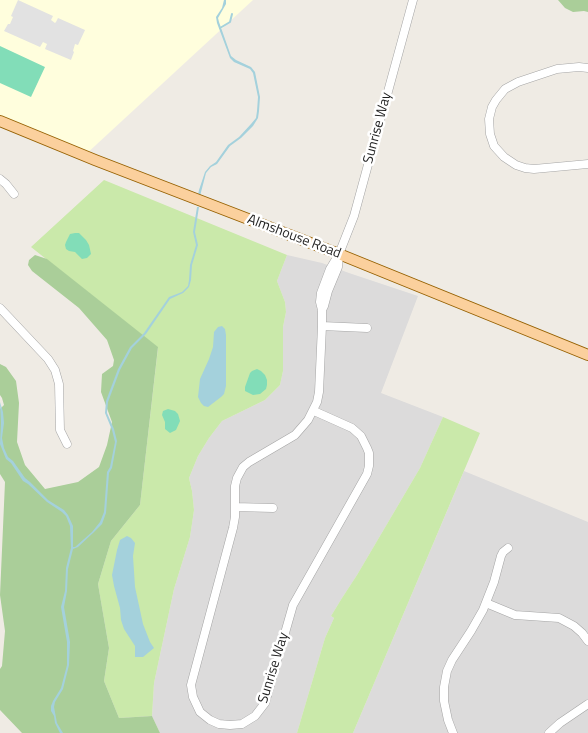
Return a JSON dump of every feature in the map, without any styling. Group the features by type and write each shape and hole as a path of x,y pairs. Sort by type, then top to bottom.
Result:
{"main road":[{"name":"Almshouse Road","path":"0,121 95,160 339,254 588,355"}],"street":[{"name":"Sunrise Way","path":"314,411 352,428 361,436 369,453 367,474 291,611 265,703 261,710 249,721 242,724 219,724 200,712 193,697 191,685 233,528 237,478 243,467 256,457 295,436 314,411 319,392 322,310 338,266 339,254 354,216 413,0"},
{"path":"588,68 558,69 518,82 505,90 496,100 489,119 490,134 494,146 504,157 516,165 534,169 588,164"},
{"path":"0,179 14,194"},
{"path":"2,313 48,359 55,370 59,382 59,426 67,444"},
{"path":"322,326 367,328"},
{"path":"235,506 273,508"},
{"path":"453,733 444,701 447,671 486,603 501,556 508,548"},
{"path":"486,603 515,615 549,616 564,620 577,628 588,641"},
{"path":"549,733 588,704"}],"shaded area":[{"path":"0,0 253,0 84,156 0,121"},
{"path":"18,0 53,16 51,20 55,23 58,18 85,30 78,45 75,44 71,60 45,49 47,44 43,42 40,47 4,31 8,24 10,24 13,17 11,16"},
{"path":"287,255 322,263 418,296 381,393 443,417 420,468 331,616 334,618 325,638 297,733 160,733 152,716 154,683 174,589 190,537 194,510 189,478 198,456 222,421 265,400 280,385 283,371 283,327 286,312 285,302 277,281"},
{"path":"464,471 588,522 588,733 353,733"}],"green space":[{"path":"558,0 588,0 588,12 573,12 565,8"},
{"path":"0,46 45,67 31,97 0,83"},
{"path":"104,180 287,255 277,281 285,302 286,312 283,327 283,371 280,385 265,400 222,421 198,456 189,478 194,510 190,537 174,589 154,683 152,716 119,718 104,681 109,648 98,584 111,541 140,505 158,348 31,247"},
{"path":"79,233 89,245 91,254 87,258 82,259 75,252 66,249 65,245 70,234"},
{"path":"35,255 47,259 158,347 140,505 111,541 98,584 109,648 104,681 119,718 152,716 160,733 22,733 0,710 0,669 2,666 5,631 0,595 5,482 0,474 0,409 4,405 0,395 0,364 6,367 16,381 19,403 17,442 25,465 45,489 78,482 99,467 107,445 112,422 101,392 102,374 113,366 114,360 107,340 79,308 32,271 28,265 29,260"},
{"path":"257,369 265,375 267,385 266,389 260,394 253,395 245,391 245,387 250,373"},
{"path":"168,409 178,414 180,421 176,430 170,433 165,429 162,415 163,411"},
{"path":"443,417 480,433 353,733 297,733 325,638 334,618 331,616 420,468"}],"water":[{"path":"224,0 226,0 226,4 218,18 219,22 231,56 251,67 255,72 260,97 259,111 258,118 253,126 230,146 217,164 206,173 200,196 198,195 199,190 205,172 216,162 228,145 239,137 251,124 256,118 257,111 258,97 253,73 250,69 234,62 230,58 217,23 216,17 222,8"},
{"path":"197,207 199,207 195,232 198,245 192,265 189,287 183,293 170,299 146,334 132,348 120,370 108,402 107,413 117,441 112,468 109,473 106,513 102,524 78,547 73,549 68,569 64,607 70,642 69,665 63,689 54,707 57,723 63,733 60,733 51,711 51,706 61,688 67,665 67,642 61,607 65,591 66,568 71,548 70,526 66,516 23,481 11,463 6,459 0,444 0,402 4,423 2,438 8,457 25,478 48,500 64,510 68,515 73,526 73,547 75,547 92,532 100,522 104,512 107,472 110,467 115,442 105,413 106,401 118,369 130,347 144,333 169,297 182,292 188,286 190,265 196,245 193,232"},
{"path":"222,326 225,329 226,335 226,386 224,394 208,407 201,403 198,397 200,379 213,347 214,332 218,327"},
{"path":"127,536 135,543 133,556 135,587 143,624 154,648 143,657 135,657 135,646 124,629 112,575 120,540"}],"waterway":[{"path":"220,28 230,22 232,14"}]}
